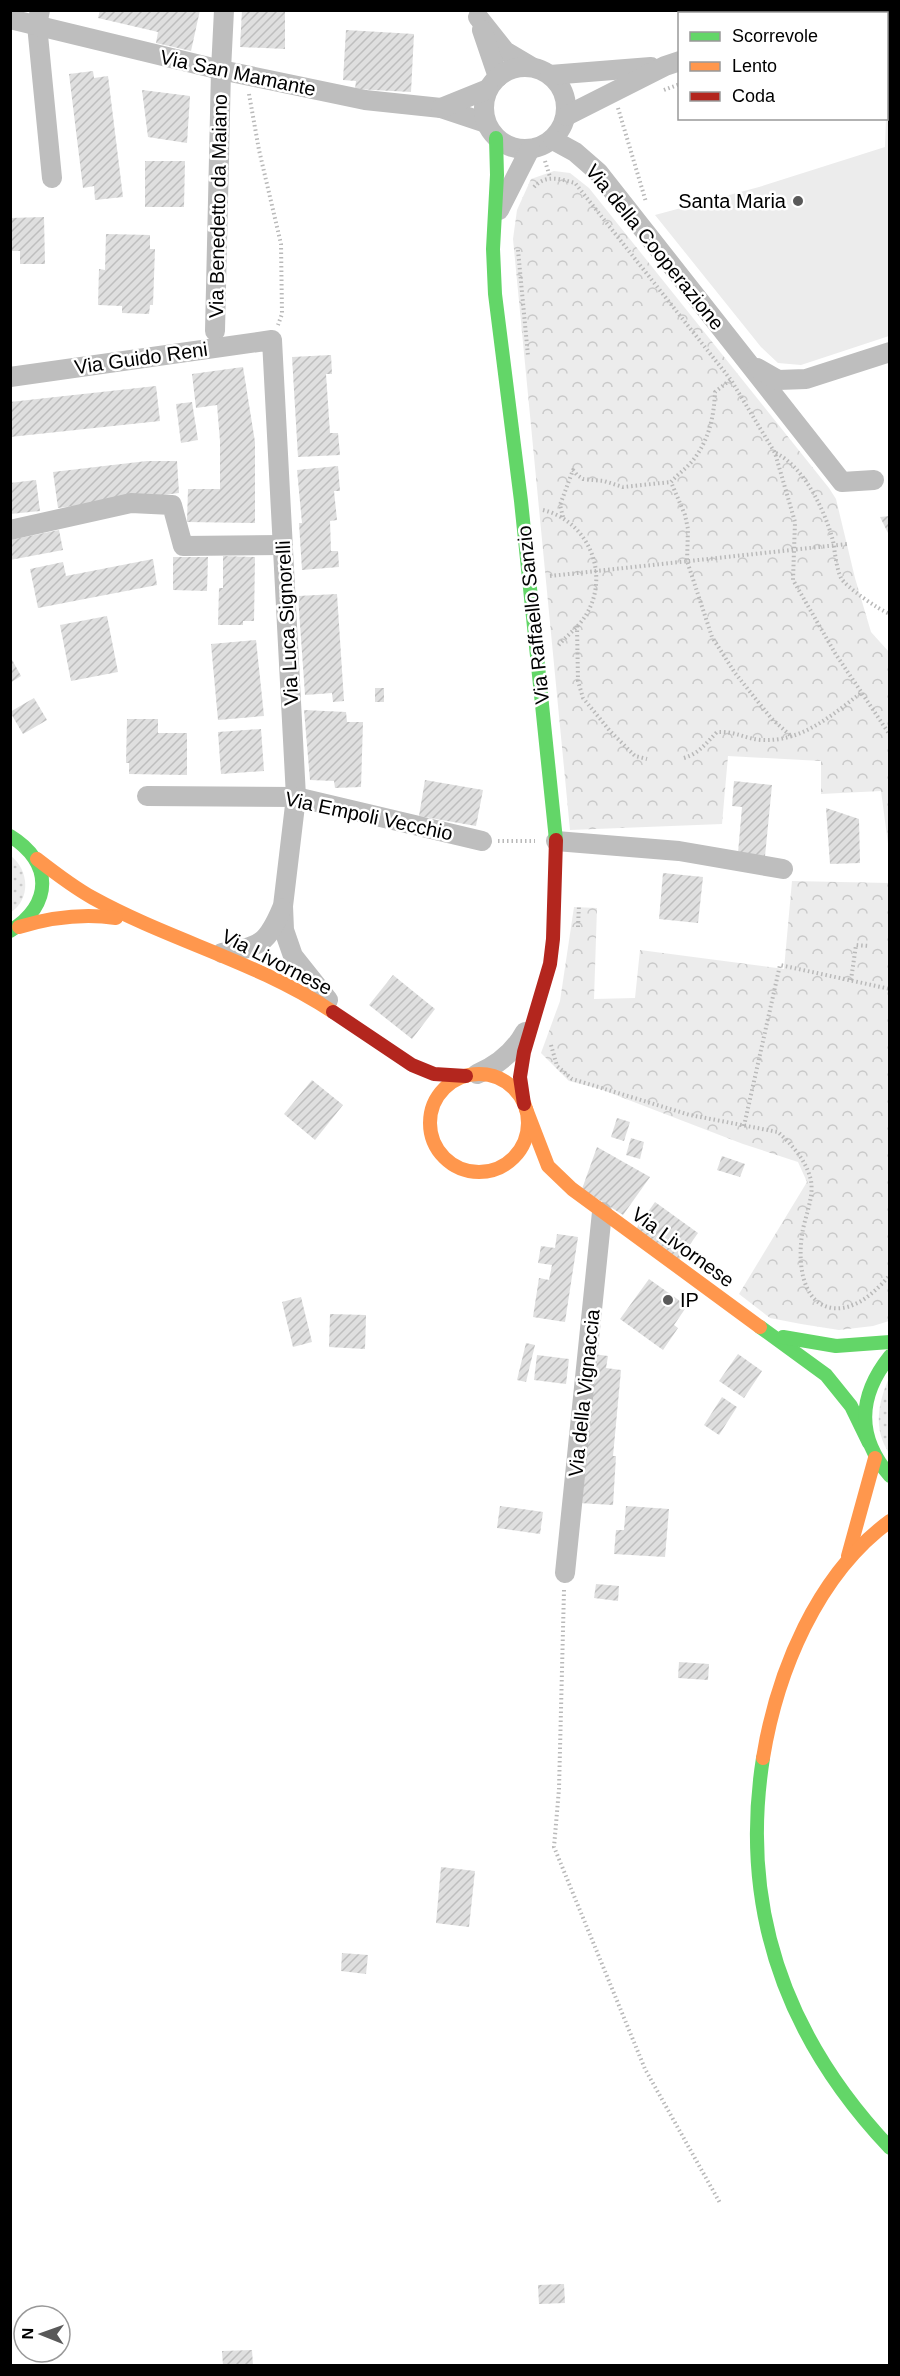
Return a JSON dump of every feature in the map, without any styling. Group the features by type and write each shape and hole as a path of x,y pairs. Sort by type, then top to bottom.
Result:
{"main road":[{"name":"Via Raffaello Sanzio","path":"491,130 497,176 495,294 521,501 555,841 553,939 550,964 524,1052 520,1077 525,1107"},
{"name":"Via Livornese","path":"10,825 15,837 29,848 37,859 74,888 137,921 221,953 274,977 350,1023 390,1052 436,1075 492,1076 505,1082 516,1092 525,1107 548,1166 572,1189 602,1212 826,1375 840,1390 875,1458 890,1476"},
{"name":"Via Livornese","path":"15,929 31,917 39,904 43,881 37,859"},
{"name":"Via Livornese","path":"15,929 52,917 74,913 137,921"},
{"name":"Via Livornese","path":"390,1052 413,1079"},
{"path":"430,1126 432,1109 439,1094 451,1083 472,1075"},
{"path":"422,1093 433,1140 439,1152 449,1162 462,1170 511,1173"},
{"path":"490,1171 505,1165 517,1155 521,1148 528,1125 525,1107"},
{"name":"Via Livornese","path":"543,1178 572,1189"},
{"name":"Via Livornese","path":"771,1335 836,1346 890,1342"},
{"name":"Via Livornese","path":"869,1443 865,1426 867,1393 874,1377 890,1356"},
{"path":"848,1558 875,1458"},
{"path":"890,1521 875,1531 848,1558 806,1628 781,1683 761,1756 758,1779 757,1861 765,1922 782,1983 793,2009 827,2072 855,2110 890,2148"}],"street":[{"name":"Via Benedetto da Maiano","path":"215,331 224,10"},
{"path":"477,14 505,51 541,71 562,91 566,101 566,116 553,140 540,147 517,149 506,145 491,130 484,109 493,83 508,70 541,71 597,73 672,64"},
{"path":"477,14 493,83"},
{"name":"Via San Mamante","path":"10,19 39,18 221,70 387,104 441,108 491,130"},
{"path":"39,18 52,178"},
{"path":"566,116 672,64"},
{"name":"Via San Mamante","path":"441,108 493,83"},
{"name":"Via della Cooperazione","path":"553,140 588,162 634,217 842,482 874,480"},
{"name":"Via Raffaello Sanzio","path":"495,218 530,149"},
{"name":"Via Guido Reni","path":"10,377 272,340"},
{"name":"Via Luca Signorelli","path":"272,340 296,796 283,906"},
{"name":"Via della Cooperazione","path":"750,364 778,380 806,379 890,352"},
{"path":"10,530 131,503 172,505 183,546 283,545"},
{"name":"Via Empoli Vecchio","path":"147,796 296,796 482,841"},
{"path":"555,841 679,851 783,869"},
{"path":"221,953 246,949 265,940 272,931 283,906"},
{"path":"283,906 284,930 293,956 318,990 350,1023"},
{"name":"Via Raffaello Sanzio","path":"472,1075 502,1061 520,1041 536,1011"},
{"name":"Via della Vignaccia","path":"565,1573 602,1212"}],"path":[{"path":"251,76 249,100 281,244 282,314 272,340"},
{"path":"659,92 678,85"},
{"path":"611,229 648,208 617,106 627,102"},
{"path":"531,193 536,184 550,177 575,183 730,380 776,453 795,522 793,580 835,653 890,735"},
{"path":"518,248 529,367"},
{"path":"563,517 560,506 573,470 583,479 604,481 623,487 671,482 681,469 693,460 709,434 715,392 730,380"},
{"path":"776,453 786,458 818,497 829,524 842,579 878,609 890,614"},
{"path":"671,482 685,515 688,529 687,561 712,638 771,718 790,736"},
{"path":"542,498 543,510 563,517 578,530 593,554 597,571 595,595 586,615 558,645 559,657"},
{"path":"546,576 847,544"},
{"path":"577,625 578,681 583,698 610,732 635,756 647,759"},
{"path":"684,758 696,754 717,732 731,731 752,739 763,740 778,740 790,736 829,718 861,693"},
{"path":"482,841 555,841"},
{"path":"578,928 579,896"},
{"path":"850,981 856,945 869,946"},
{"path":"744,1125 780,964 890,989"},
{"path":"552,1038 550,1044 557,1066 572,1079 690,1114 778,1132 798,1154 807,1168 812,1183 801,1238 801,1260 804,1282 811,1297 820,1305 846,1308 867,1297 890,1275"},
{"path":"565,1573 559,1789 554,1847 645,2069 720,2202"}],"green space":[{"name":"Santa Maria","path":"889,26 889,336 801,365 778,363 761,347 655,215 759,187 885,147 886,120 888,120"},
{"path":"554,171 570,173 589,188 836,499 871,632 889,652 889,851 881,791 821,794 821,761 728,756 722,824 570,830 513,239 517,210 531,179"},
{"path":"11,856 24,876 25,892 22,900 11,912"},
{"path":"792,881 889,883 889,1321 873,1326 839,1330 770,1318 739,1294 807,1182 798,1162 743,1144 600,1089 569,1081 541,1053 560,1001 574,907 597,908 594,999 635,998 640,950 784,969"},
{"path":"889,1378 889,1453 881,1435 879,1416 882,1397"}],"building":[{"path":"100,10 200,10 191,51 156,43 158,32 98,18"},
{"path":"242,10 285,10 285,49 240,47"},
{"path":"346,30 414,34 411,92 355,89 356,81 343,80"},
{"path":"93,71 94,78 108,76 123,197 95,200 94,186 83,188 69,74"},
{"path":"142,90 190,96 187,143 148,137"},
{"path":"145,161 185,161 184,207 145,207"},
{"path":"44,217 45,264 20,264 20,251 10,251 10,218"},
{"path":"106,234 150,235 150,249 155,249 153,305 150,305 149,314 122,313 122,306 98,305 99,269 105,270"},
{"path":"331,355 332,374 326,374 330,433 338,433 340,455 298,457 292,357"},
{"path":"243,367 255,442 255,523 187,522 188,489 220,489 217,405 196,408 192,374"},
{"path":"156,386 160,421 10,437 10,402"},
{"path":"192,402 198,440 181,443 176,404"},
{"path":"147,461 177,461 179,493 58,508 53,472"},
{"path":"338,466 340,491 334,491 337,520 330,521 331,551 338,551 339,567 302,570 299,523 302,523 297,470"},
{"path":"36,480 40,511 10,514 10,483"},
{"path":"890,516 890,537 880,517"},
{"path":"59,530 63,550 10,560 10,540"},
{"path":"223,556 255,557 254,621 243,621 243,625 218,625 219,588 223,588"},
{"path":"173,557 208,557 207,591 173,590"},
{"path":"153,559 157,585 38,608 30,569 63,562 66,576"},
{"path":"337,594 344,701 333,702 332,693 305,695 298,596"},
{"path":"107,616 118,672 71,681 60,625"},
{"path":"256,640 264,716 218,720 211,644"},
{"path":"10,656 21,676 10,683"},
{"path":"375,688 384,688 384,702 375,702"},
{"path":"34,698 47,720 23,734 10,712"},
{"path":"304,710 346,712 347,722 363,722 361,787 335,788 334,781 310,780"},
{"path":"127,719 158,719 158,733 187,733 187,775 129,774 129,763 126,763"},
{"path":"261,729 264,771 221,774 218,732"},
{"path":"425,780 483,790 476,826 419,816"},
{"path":"734,781 772,785 765,856 738,853 742,807 732,806"},
{"path":"826,808 859,819 860,863 830,864"},
{"path":"663,873 703,877 698,923 659,919"},
{"path":"393,975 435,1009 412,1039 369,1005"},
{"path":"312,1080 343,1105 315,1140 284,1114"},
{"path":"617,1118 630,1122 624,1141 611,1137"},
{"path":"631,1138 644,1142 640,1159 626,1155"},
{"path":"597,1147 650,1177 623,1215 582,1189"},
{"path":"722,1156 745,1164 740,1177 717,1170"},
{"path":"655,1202 698,1233 679,1260 636,1229"},
{"path":"557,1234 578,1237 565,1322 533,1317 539,1278 549,1280 552,1265 538,1263 541,1246 555,1248"},
{"path":"649,1279 687,1306 674,1325 678,1328 663,1350 620,1319"},
{"path":"301,1297 312,1342 293,1347 282,1302"},
{"path":"330,1314 366,1315 365,1349 329,1347"},
{"path":"526,1343 535,1345 526,1382 517,1380"},
{"path":"593,1354 608,1356 606,1368 621,1370 613,1456 616,1456 613,1505 579,1503"},
{"path":"738,1354 762,1371 744,1398 719,1381"},
{"path":"537,1355 569,1359 566,1384 534,1380"},
{"path":"722,1397 737,1407 719,1435 704,1425"},
{"path":"500,1506 543,1512 540,1534 497,1528"},
{"path":"626,1506 669,1509 665,1557 614,1554 616,1530 624,1530"},
{"path":"596,1584 619,1586 618,1601 594,1598"},
{"path":"679,1662 709,1664 708,1680 678,1678"},
{"path":"441,1867 475,1871 469,1927 436,1923"},
{"path":"342,1953 368,1955 366,1974 341,1971"},
{"path":"564,2284 565,2303 539,2304 538,2285"},
{"path":"252,2350 253,2366 223,2366 222,2351"}],"traffic: fast":[{"path":"496,138 497,175 493,249 495,294 521,501 556,840"},
{"path":"10,836 24,846 34,858 40,871 42,884 34,909 24,921 10,931"},
{"path":"760,1327 826,1375 851,1406 869,1443"},
{"path":"783,1337 836,1346 890,1342"},
{"path":"890,1356 872,1386 865,1416 871,1446 890,1476"},
{"path":"763,1758 757,1814 758,1868 765,1919 778,1969 798,2016 823,2062 854,2106 890,2148"}],"traffic: slow":[{"path":"37,859 71,885 93,898 153,927 275,979 333,1012"},
{"path":"19,927 67,917 116,918"},
{"path":"479,1074 498,1078 513,1089 524,1104 528,1123 524,1142 513,1157 498,1168 479,1172 460,1168 445,1157 434,1142 430,1123 434,1104 445,1089 460,1078 479,1074"},
{"path":"526,1109 548,1166 572,1189 760,1327"},
{"path":"848,1556 875,1458"},
{"path":"763,1758 778,1692 804,1627 841,1568 864,1543 890,1521"}],"traffic: jam":[{"path":"524,1104 520,1077 524,1052 550,964 556,840"},
{"path":"333,1012 412,1065 434,1074 466,1076"}],"place":[{"name":"Santa Maria","path":"798,201"},
{"name":"IP","path":"668,1300"}]}
